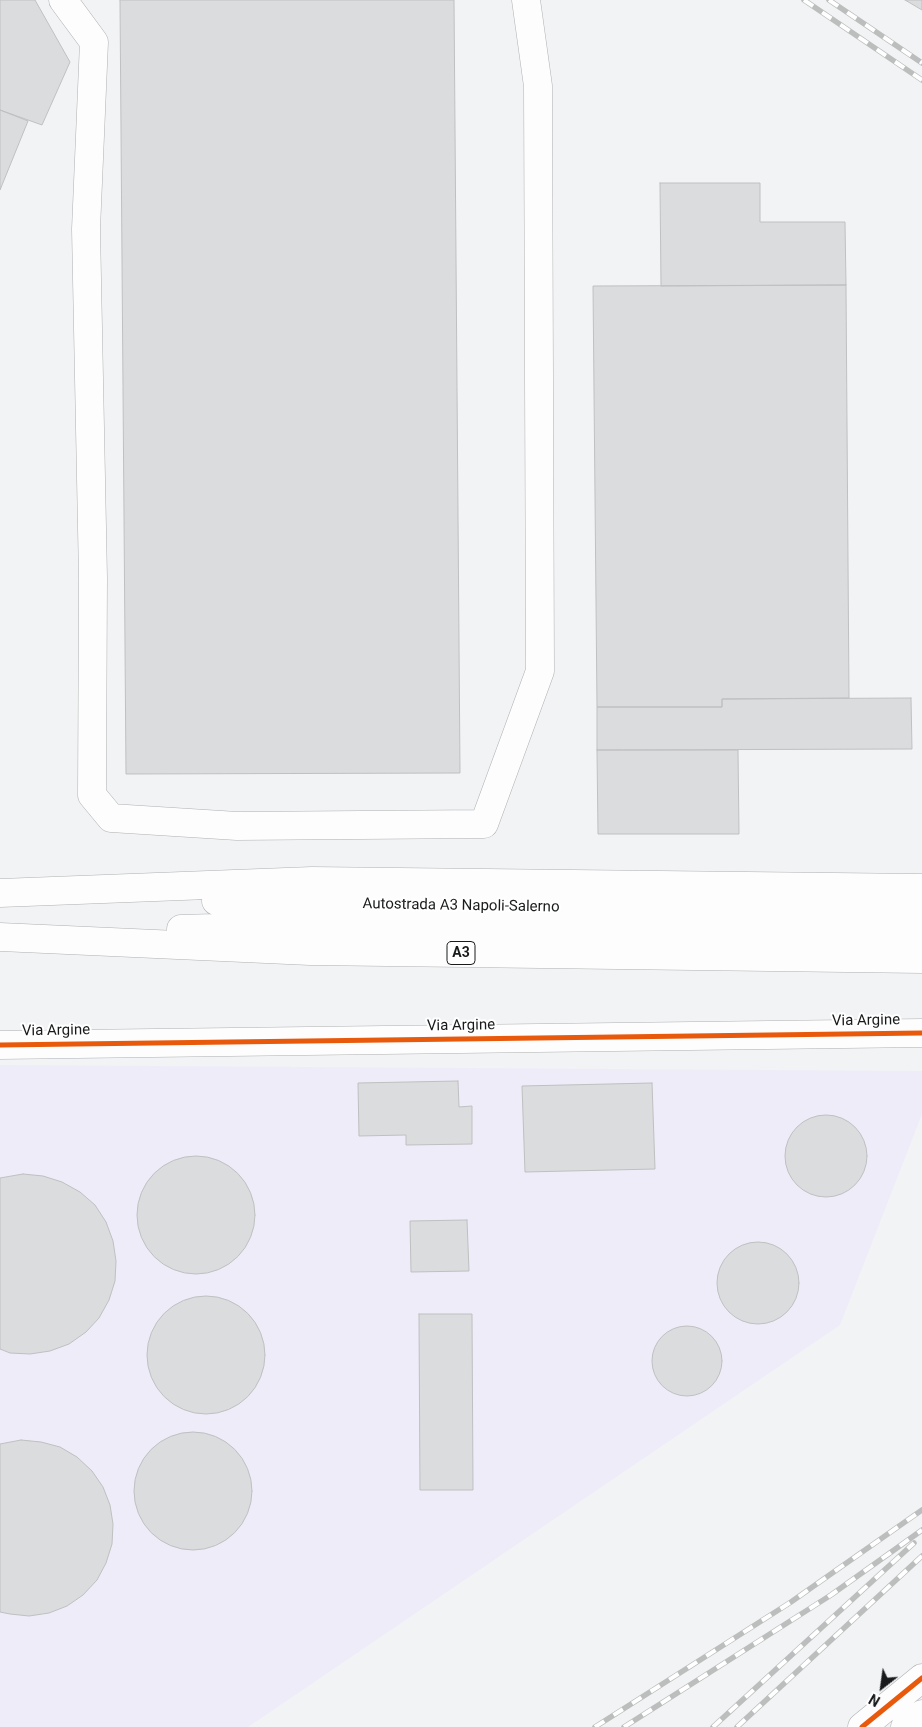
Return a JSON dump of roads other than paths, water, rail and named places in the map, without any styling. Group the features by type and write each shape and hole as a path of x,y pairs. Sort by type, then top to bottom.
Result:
{"main road":[{"path":"63,0 94,42 86,228 92,578 92,795 110,818 237,826 484,824 540,671 538,86 526,0"},
{"path":"0,894 312,881 922,888"},
{"name":"Autostrada A3 Napoli-Salerno","path":"0,894 312,904 922,911"},
{"name":"Autostrada A3 Napoli-Salerno","path":"0,936 311,925 922,930"},
{"name":"A3","path":"0,936 310,951 922,959"},
{"name":"Via Argine","path":"0,1044 922,1033"},
{"path":"862,1727 922,1678"},
{"path":"905,1727 922,1714"}],"railway":[{"path":"804,0 922,80"},
{"path":"829,0 922,63"},
{"path":"595,1727 791,1602 922,1510"},
{"path":"624,1727 831,1595 922,1530"},
{"path":"713,1727 914,1543"},
{"path":"737,1727 922,1556"}]}
